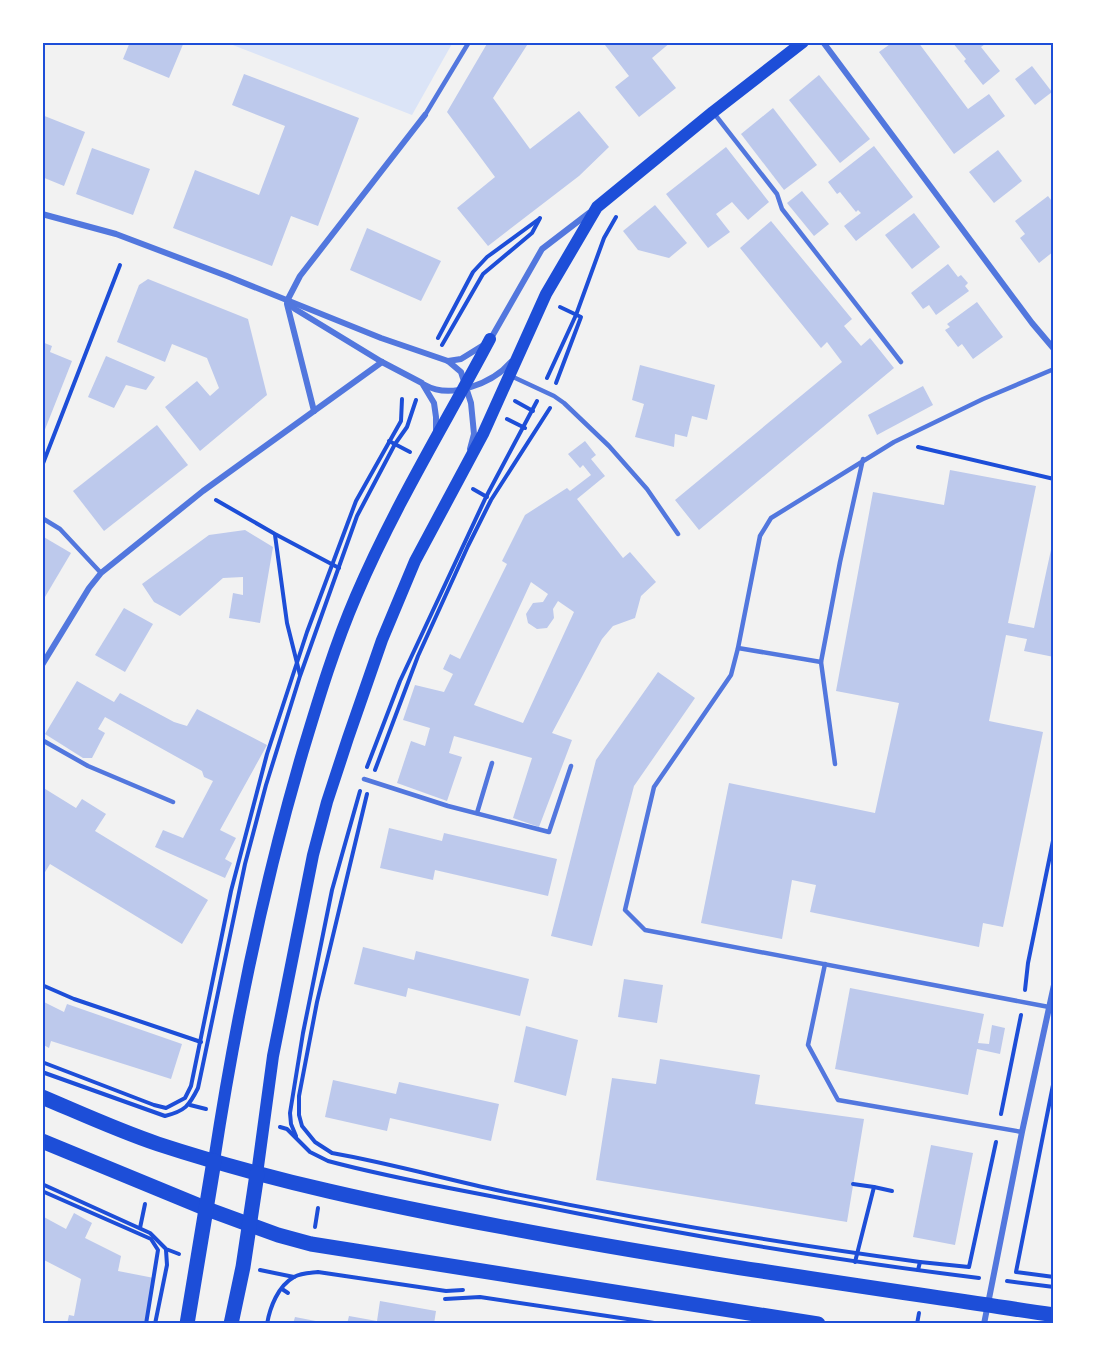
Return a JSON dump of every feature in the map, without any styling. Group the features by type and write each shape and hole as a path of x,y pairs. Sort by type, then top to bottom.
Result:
{"main road":[{"path":"231,1324 250,1226 262,1123 273,1056 304,894 327,802 382,640 415,561 483,434 546,294 597,207 803,42"},
{"path":"187,1324 238,1020 273,859 310,725 355,597 403,498 490,339"},
{"path":"42,1097 148,1140 214,1161 257,1174 406,1209 612,1247 849,1286 1054,1315"},
{"path":"42,1141 250,1226 311,1244 818,1324"}],"street":[{"path":"823,42 1054,350"},
{"path":"314,411 287,302 300,276 425,115"},
{"path":"448,361 461,359 473,353 490,339 542,249 597,207"},
{"path":"42,213 116,234 381,338 448,361 461,372 472,410 474,434 466,465"},
{"path":"287,302 382,362 430,388 440,390 478,385 493,378 509,364 523,344"},
{"path":"42,665 89,588 101,573 203,492 382,362"},
{"path":"422,383 434,403 435,440"},
{"path":"984,1324 1054,984"}],"lane":[{"path":"425,115 469,42"},
{"path":"713,112 777,194 782,209 901,362"},
{"path":"1049,1007 645,930 625,910 654,787 730,675 738,648 760,536 771,518 863,459 894,442 983,399 1054,369"},
{"path":"509,375 564,403 609,446 647,489 678,534"},
{"path":"835,764 821,662 863,459"},
{"path":"42,518 60,529 101,573"},
{"path":"738,648 821,662"},
{"path":"42,740 88,766 173,802"},
{"path":"477,813 492,764"},
{"path":"364,779 549,832 571,766"},
{"path":"825,964 808,1045 838,1100 1022,1132"},
{"path":"1045,1024 1054,1025"}],"path":[{"path":"438,338 473,272 487,257 540,218"},
{"path":"296,1136 291,1124 290,1113 303,1033 332,890 369,761 400,681 486,496 525,428 542,391 576,315 604,238"},
{"path":"42,466 120,265"},
{"path":"556,305 581,316 557,380"},
{"path":"554,396 548,412 491,500 468,546 418,656 371,782 317,1002 299,1096 302,1126 315,1142 332,1153 615,1214 857,1253 969,1267 1024,1002 1028,963 1054,836"},
{"path":"42,1062 154,1105 166,1108 185,1098 201,1042 231,891 267,754 296,663 347,525 364,487 401,421 402,399"},
{"path":"390,441 395,444 398,452"},
{"path":"894,442 1054,479"},
{"path":"364,487 376,494"},
{"path":"203,492 339,568"},
{"path":"486,496 491,500"},
{"path":"275,534 287,623 300,676"},
{"path":"42,985 74,999 201,1042"},
{"path":"42,1072 165,1116 176,1114 190,1105 221,1113"},
{"path":"1054,1080 1016,1272 1054,1277"},
{"path":"190,1086 198,1088"},
{"path":"153,1112 154,1105"},
{"path":"290,1113 300,1115"},
{"path":"262,1123 287,1129 310,1152 341,1165 565,1212 855,1262 1054,1287"},
{"path":"341,1165 343,1155"},
{"path":"267,1324 270,1310 282,1288 294,1277 302,1274 306,1267 328,1161"},
{"path":"42,1184 151,1239 158,1250 146,1324"},
{"path":"853,1184 892,1191"},
{"path":"855,1262 873,1187"},
{"path":"42,1191 150,1233 166,1249 167,1265 155,1324"},
{"path":"918,1270 920,1262"},
{"path":"157,1263 167,1265"},
{"path":"282,1288 288,1293"},
{"path":"445,1299 480,1297 661,1324"}],"shaded area":[{"path":"225,42 453,42 412,115"}],"building":[{"path":"130,42 184,42 169,78 123,59"},
{"path":"488,42 529,42 493,98 530,149 579,111 609,147 579,176 488,246 457,208 495,177 447,112"},
{"path":"609,42 671,42 652,58 676,88 639,117 615,87 629,76 605,45"},
{"path":"893,42 918,42 968,109 989,94 1005,116 954,154 879,52"},
{"path":"952,42 988,42 981,47 1000,71 983,85"},
{"path":"1032,66 1052,92 1035,105 1015,79"},
{"path":"244,74 359,118 318,226 291,216 272,266 173,228 195,170 259,195 285,126 232,105"},
{"path":"819,75 870,139 840,163 789,100"},
{"path":"773,108 817,165 784,190 741,134"},
{"path":"42,115 85,132 64,186 42,177"},
{"path":"874,146 913,197 856,241 844,226 861,213 858,210 856,212 840,192 837,194 828,182"},
{"path":"726,147 769,202 748,220 732,202 716,214 730,232 708,248 666,194"},
{"path":"92,148 150,169 133,215 76,194"},
{"path":"998,150 1022,181 994,203 969,172"},
{"path":"802,191 829,224 814,236 787,203"},
{"path":"1048,196 1054,204 1054,251 1039,263 1020,238 1025,234 1015,221"},
{"path":"655,205 687,243 669,258 638,250 623,231"},
{"path":"914,213 940,247 912,269 885,235"},
{"path":"771,221 852,319 844,326 861,346 870,338 894,368 699,530 675,500 842,362 827,342 821,348 740,248"},
{"path":"367,228 441,261 421,301 350,270"},
{"path":"948,264 958,277 961,275 968,283 965,286 969,291 936,315 929,305 923,309 911,293"},
{"path":"148,279 248,319 267,395 200,451 165,407 197,381 210,396 219,388 207,358 172,344 165,362 117,342 139,285"},
{"path":"977,302 1003,337 973,359 962,344 958,347 945,330 950,327 947,324"},
{"path":"42,342 52,346 50,352 72,361 42,437"},
{"path":"106,356 155,377 146,390 126,385 114,408 88,397"},
{"path":"640,365 715,385 707,420 692,416 687,437 675,434 674,447 635,437 644,404 632,400"},
{"path":"923,386 933,405 877,435 868,415"},
{"path":"157,425 188,465 104,531 73,491"},
{"path":"585,441 596,455 591,459 605,476 577,499 623,558 630,552 656,582 641,596 635,618 613,626 602,639 552,733 572,740 539,827 513,818 532,758 454,736 449,753 462,757 447,801 397,783 411,741 425,746 430,728 403,720 415,685 444,692 453,674 443,669 450,654 460,659 507,564 502,561 525,515 567,488 570,491 591,475 583,465 580,468 568,454","holes":["531,582 548,594 543,602 533,603 526,614 528,623 537,629 547,628 554,618 553,609 558,601 574,612 523,723 474,705"]},
{"path":"950,470 1036,486 1008,623 1034,628 1054,536 1054,657 1024,651 1027,639 1006,635 989,721 1043,732 1003,927 983,923 979,947 810,912 816,885 792,880 782,939 701,923 729,783 875,813 899,703 836,691 873,492 944,505"},
{"path":"245,530 273,547 260,623 229,618 233,593 243,595 243,577 223,578 180,616 154,602 142,584 209,535"},
{"path":"42,536 71,553 42,602"},
{"path":"124,608 153,624 125,672 95,655"},
{"path":"658,672 695,698 634,786 592,946 551,936 596,760"},
{"path":"77,681 114,702 120,693 174,722 187,726 197,709 267,745 220,830 236,838 225,859 232,863 225,878 155,847 163,830 183,838 213,781 204,777 202,771 105,717 98,729 105,733 92,758 83,758 45,734"},
{"path":"42,787 76,808 82,799 106,814 95,831 208,900 182,944 50,864 42,877"},
{"path":"389,828 442,841 444,833 557,859 548,896 435,870 433,880 380,868"},
{"path":"363,947 414,960 416,951 529,979 520,1016 408,988 406,997 354,984"},
{"path":"624,979 663,985 657,1023 618,1017"},
{"path":"850,988 984,1014 978,1043 989,1044 992,1025 1005,1028 1000,1054 977,1049 968,1095 835,1069"},
{"path":"42,1001 64,1012 67,1004 182,1044 171,1079 51,1041 49,1048 42,1044"},
{"path":"526,1026 578,1040 566,1096 514,1082"},
{"path":"660,1059 760,1075 755,1104 864,1119 847,1222 596,1180 612,1078 656,1084"},
{"path":"333,1080 396,1094 399,1082 499,1104 491,1141 390,1118 387,1131 325,1117"},
{"path":"931,1145 973,1153 955,1245 913,1237"},
{"path":"74,1213 92,1223 85,1238 121,1256 118,1271 154,1278 145,1324 67,1324 69,1315 74,1316 81,1279 42,1259 42,1216 66,1229"},
{"path":"380,1301 436,1311 434,1324 347,1324 349,1316 377,1321"},
{"path":"295,1317 326,1323 326,1324 293,1324"}]}
